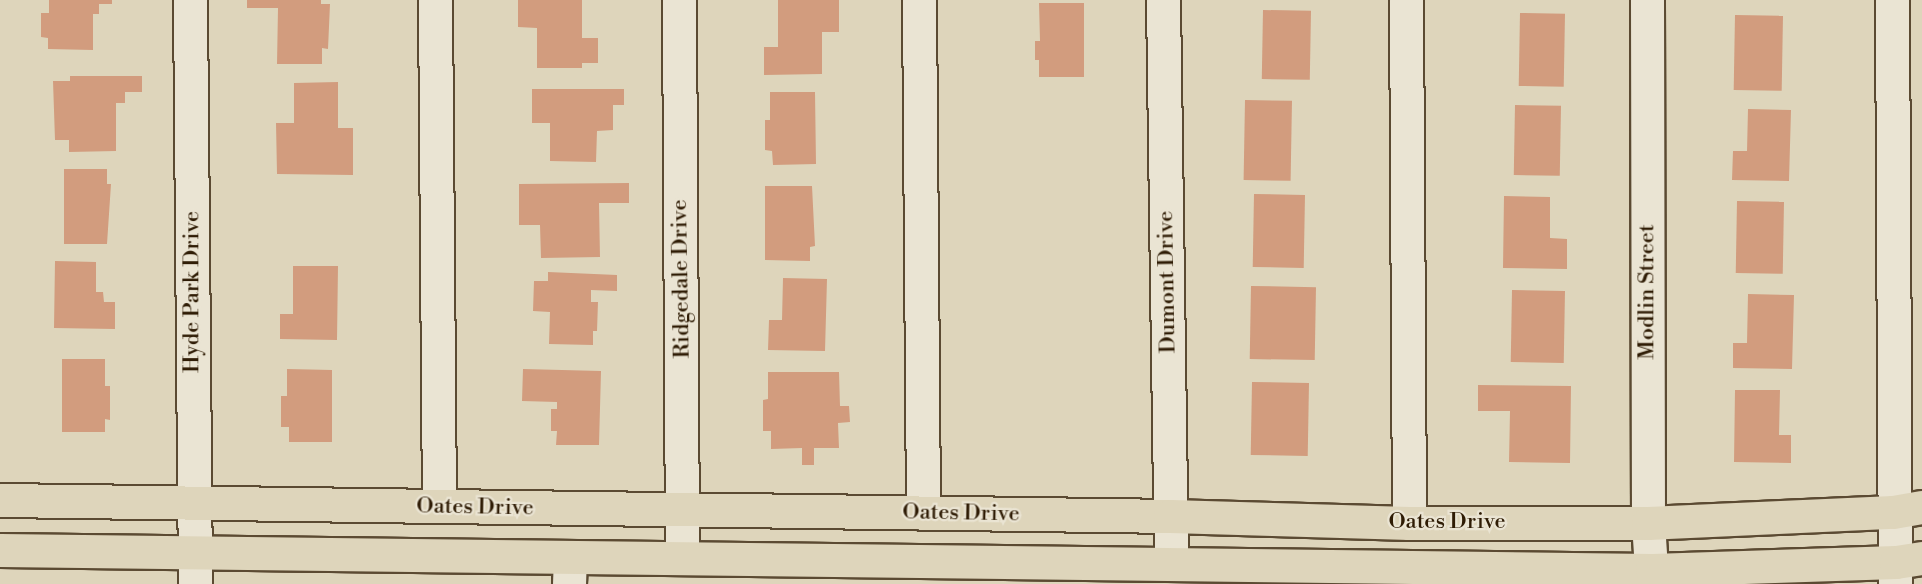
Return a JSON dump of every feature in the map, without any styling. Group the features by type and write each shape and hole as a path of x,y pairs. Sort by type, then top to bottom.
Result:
{"main road":[{"name":"Oates Drive","path":"0,500 1170,516 1409,523 1648,523 1907,509"},
{"name":"Oates Drive","path":"0,550 195,569 569,571 682,558 1171,564 1652,577 1904,568"}],"street":[{"name":"Hyde Park Drive","path":"190,0 195,569"},
{"path":"435,0 439,506"},
{"name":"Ridgedale Drive","path":"679,0 682,558"},
{"path":"919,0 923,513"},
{"name":"Dumont Drive","path":"1163,0 1171,564"},
{"path":"1406,0 1409,523"},
{"name":"Modlin Street","path":"1647,0 1648,523 1652,577"},
{"path":"1892,0 1907,509 1904,568"}],"building":[{"path":"49,0 112,0 112,4 99,4 99,14 93,14 93,50 48,49 48,38 41,37 41,13 49,13"},
{"path":"247,0 321,0 321,4 330,4 328,49 322,48 322,64 277,64 278,8 247,8"},
{"path":"518,0 582,0 582,38 598,38 598,63 582,63 582,68 537,68 537,28 518,27"},
{"path":"778,0 839,0 839,32 822,32 822,74 764,75 764,47 778,47"},
{"path":"1039,3 1084,3 1084,77 1039,77 1039,60 1035,60 1035,41 1040,41"},
{"path":"1263,10 1311,11 1310,80 1262,79"},
{"path":"1520,13 1565,14 1564,87 1519,86"},
{"path":"1735,15 1783,16 1782,91 1734,90"},
{"path":"70,76 142,76 142,92 125,92 125,103 116,103 116,151 69,152 69,140 55,140 53,81 70,81"},
{"path":"338,82 338,128 353,128 353,175 277,174 276,123 294,123 294,83"},
{"path":"532,89 624,89 624,105 613,105 613,130 597,131 596,162 550,161 550,123 532,123"},
{"path":"770,92 815,92 816,164 773,165 772,151 765,150 765,120 770,120"},
{"path":"1245,100 1292,101 1291,181 1244,180"},
{"path":"1515,105 1561,106 1560,176 1514,175"},
{"path":"1748,109 1791,110 1789,181 1732,180 1733,151 1747,151"},
{"path":"64,169 107,169 107,184 111,184 107,244 64,244"},
{"path":"629,183 629,203 599,203 600,257 541,258 540,225 519,225 519,184"},
{"path":"765,186 812,186 815,246 810,247 810,261 765,260"},
{"path":"1254,194 1305,195 1304,268 1253,267"},
{"path":"1504,196 1550,197 1550,238 1567,239 1567,269 1503,268"},
{"path":"1737,201 1784,202 1783,274 1736,273"},
{"path":"55,261 96,262 96,292 103,292 104,302 115,302 115,329 54,328"},
{"path":"293,266 338,266 337,340 280,339 280,314 293,314"},
{"path":"548,272 617,275 617,291 591,290 591,302 598,302 597,331 593,331 593,345 549,344 550,312 533,311 534,281 548,281"},
{"path":"783,278 827,279 825,351 768,350 769,320 782,320"},
{"path":"1251,286 1316,287 1315,360 1250,359"},
{"path":"1512,290 1565,291 1564,363 1511,362"},
{"path":"1748,294 1794,295 1792,369 1733,368 1733,343 1747,343"},
{"path":"62,359 105,359 105,386 110,386 110,420 105,419 105,432 62,432"},
{"path":"287,369 332,370 332,442 289,442 289,427 281,427 281,396 287,396"},
{"path":"523,369 601,371 599,445 556,445 557,431 551,431 551,409 557,409 557,402 522,401"},
{"path":"768,372 839,372 840,406 849,406 850,422 838,423 839,448 814,448 814,465 802,465 802,448 771,449 771,431 763,431 763,400 768,399"},
{"path":"1252,382 1309,383 1308,456 1251,455"},
{"path":"1478,385 1571,386 1570,463 1509,462 1510,411 1478,411"},
{"path":"1735,390 1780,390 1779,435 1791,435 1791,463 1734,462"}]}
